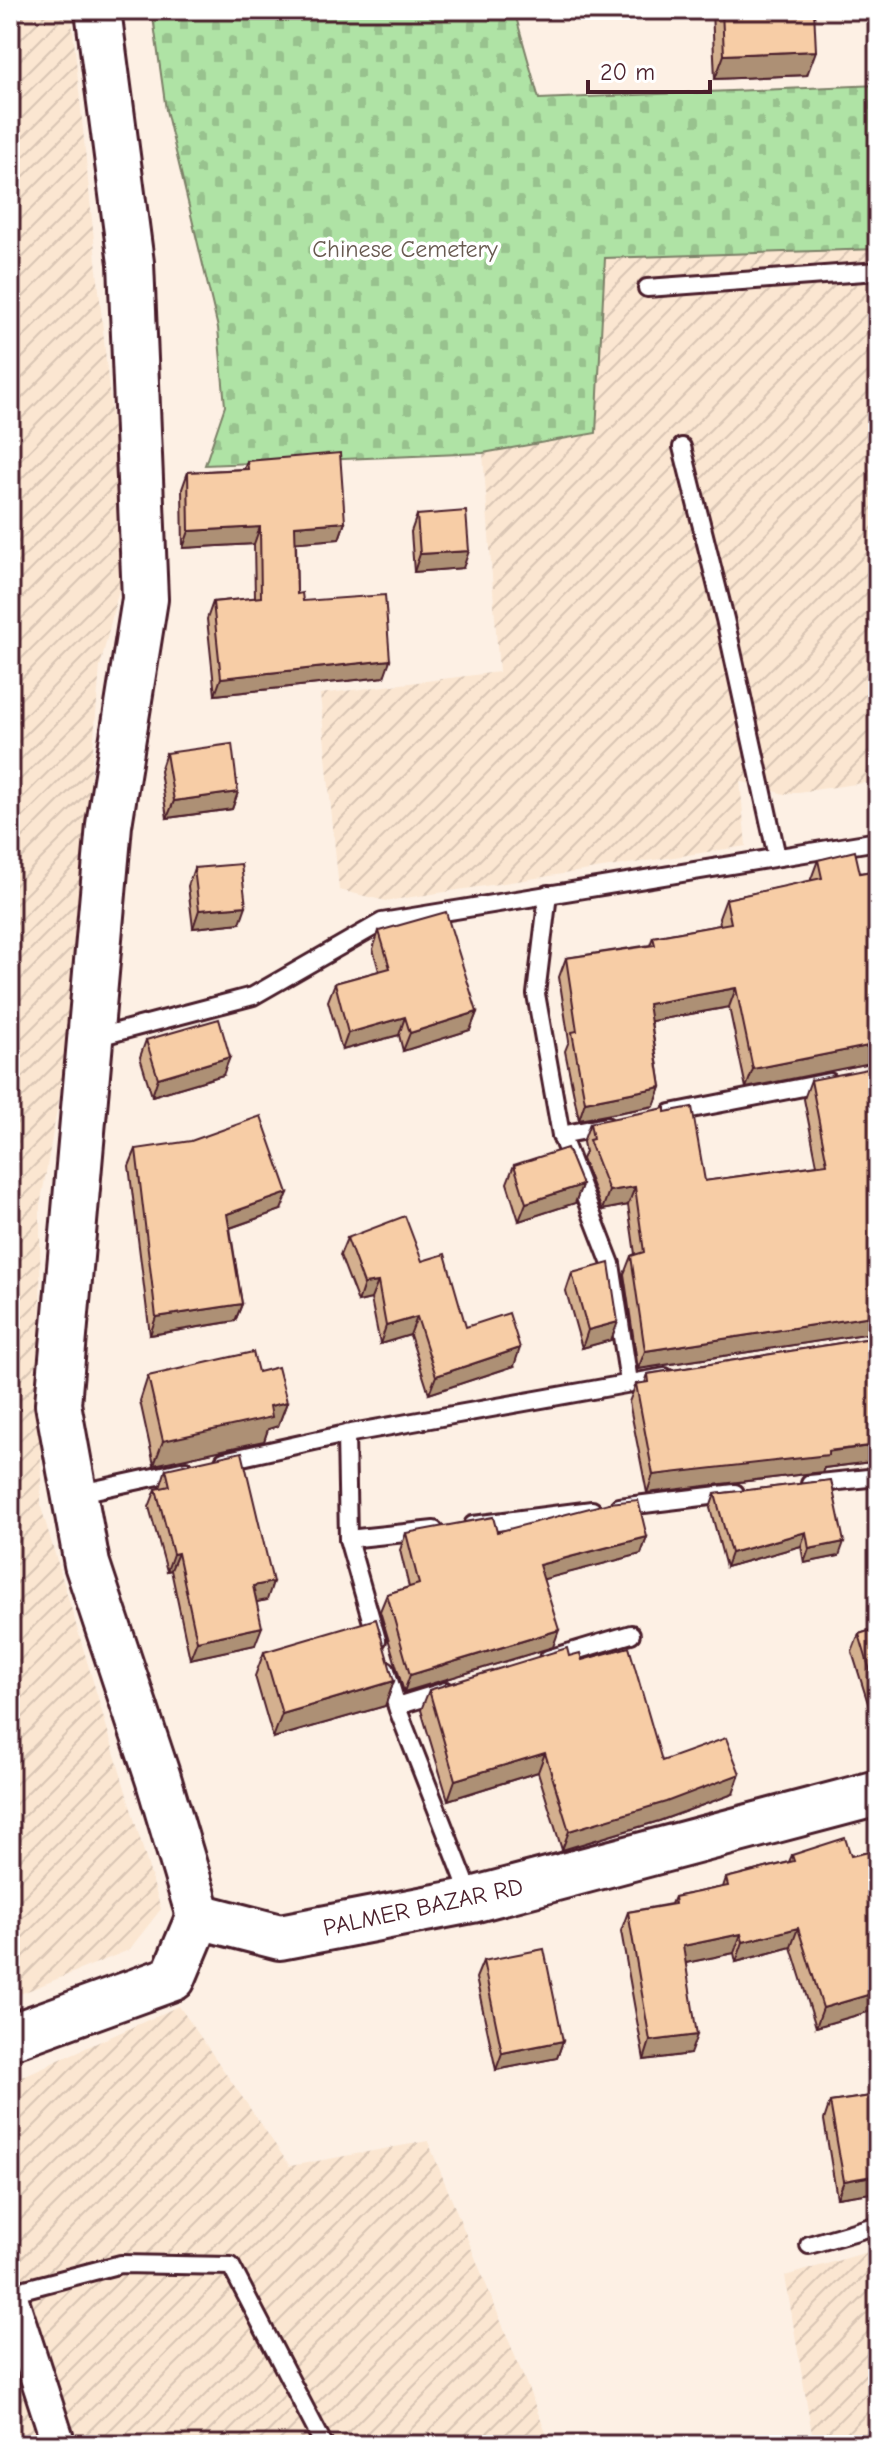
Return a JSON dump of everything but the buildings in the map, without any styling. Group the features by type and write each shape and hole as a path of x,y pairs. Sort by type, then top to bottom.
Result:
{"main road":[{"path":"10,2037 173,1978 199,1916 87,1564 58,1404 109,825 145,599 131,263 98,10"},
{"name":"PALMER BAZAR RD","path":"199,1916 280,1937 472,1900 878,1793"}],"street":[{"path":"10,2293 59,2445"}],"lane":[{"path":"647,288 878,271"},
{"path":"682,447 745,707 777,857"},
{"path":"92,1038 253,996 382,922 878,841"},
{"path":"548,894 536,994 561,1135 611,1264 629,1382"},
{"path":"652,1117 848,1079"},
{"path":"561,1135 622,1123"},
{"path":"74,1495 346,1434 675,1375"},
{"path":"346,1434 348,1539 397,1706 472,1900"},
{"path":"790,1486 878,1477"},
{"path":"348,1539 746,1491"},
{"path":"529,1665 631,1634"},
{"path":"397,1706 456,1688"},
{"path":"809,2245 878,2225"},
{"path":"10,2293 121,2264 231,2266 324,2445"}],"shaded area":[{"path":"10,10 71,10 126,560 100,667 67,1053 40,1206 41,1507 161,1909 129,1950 10,1998"},
{"path":"878,249 878,781 784,794 740,781 746,846 386,901 339,890 320,694 499,672 483,453 596,432 605,258"},
{"path":"179,2006 290,2166 428,2141 551,2445 10,2445 10,2082"},
{"path":"878,2249 878,2445 814,2445 785,2276"}],"green space":[{"name":"Chinese Cemetery","path":"152,10 514,10 539,99 878,85 878,249 605,258 596,433 483,453 205,465 225,406 218,328 166,110"}]}
